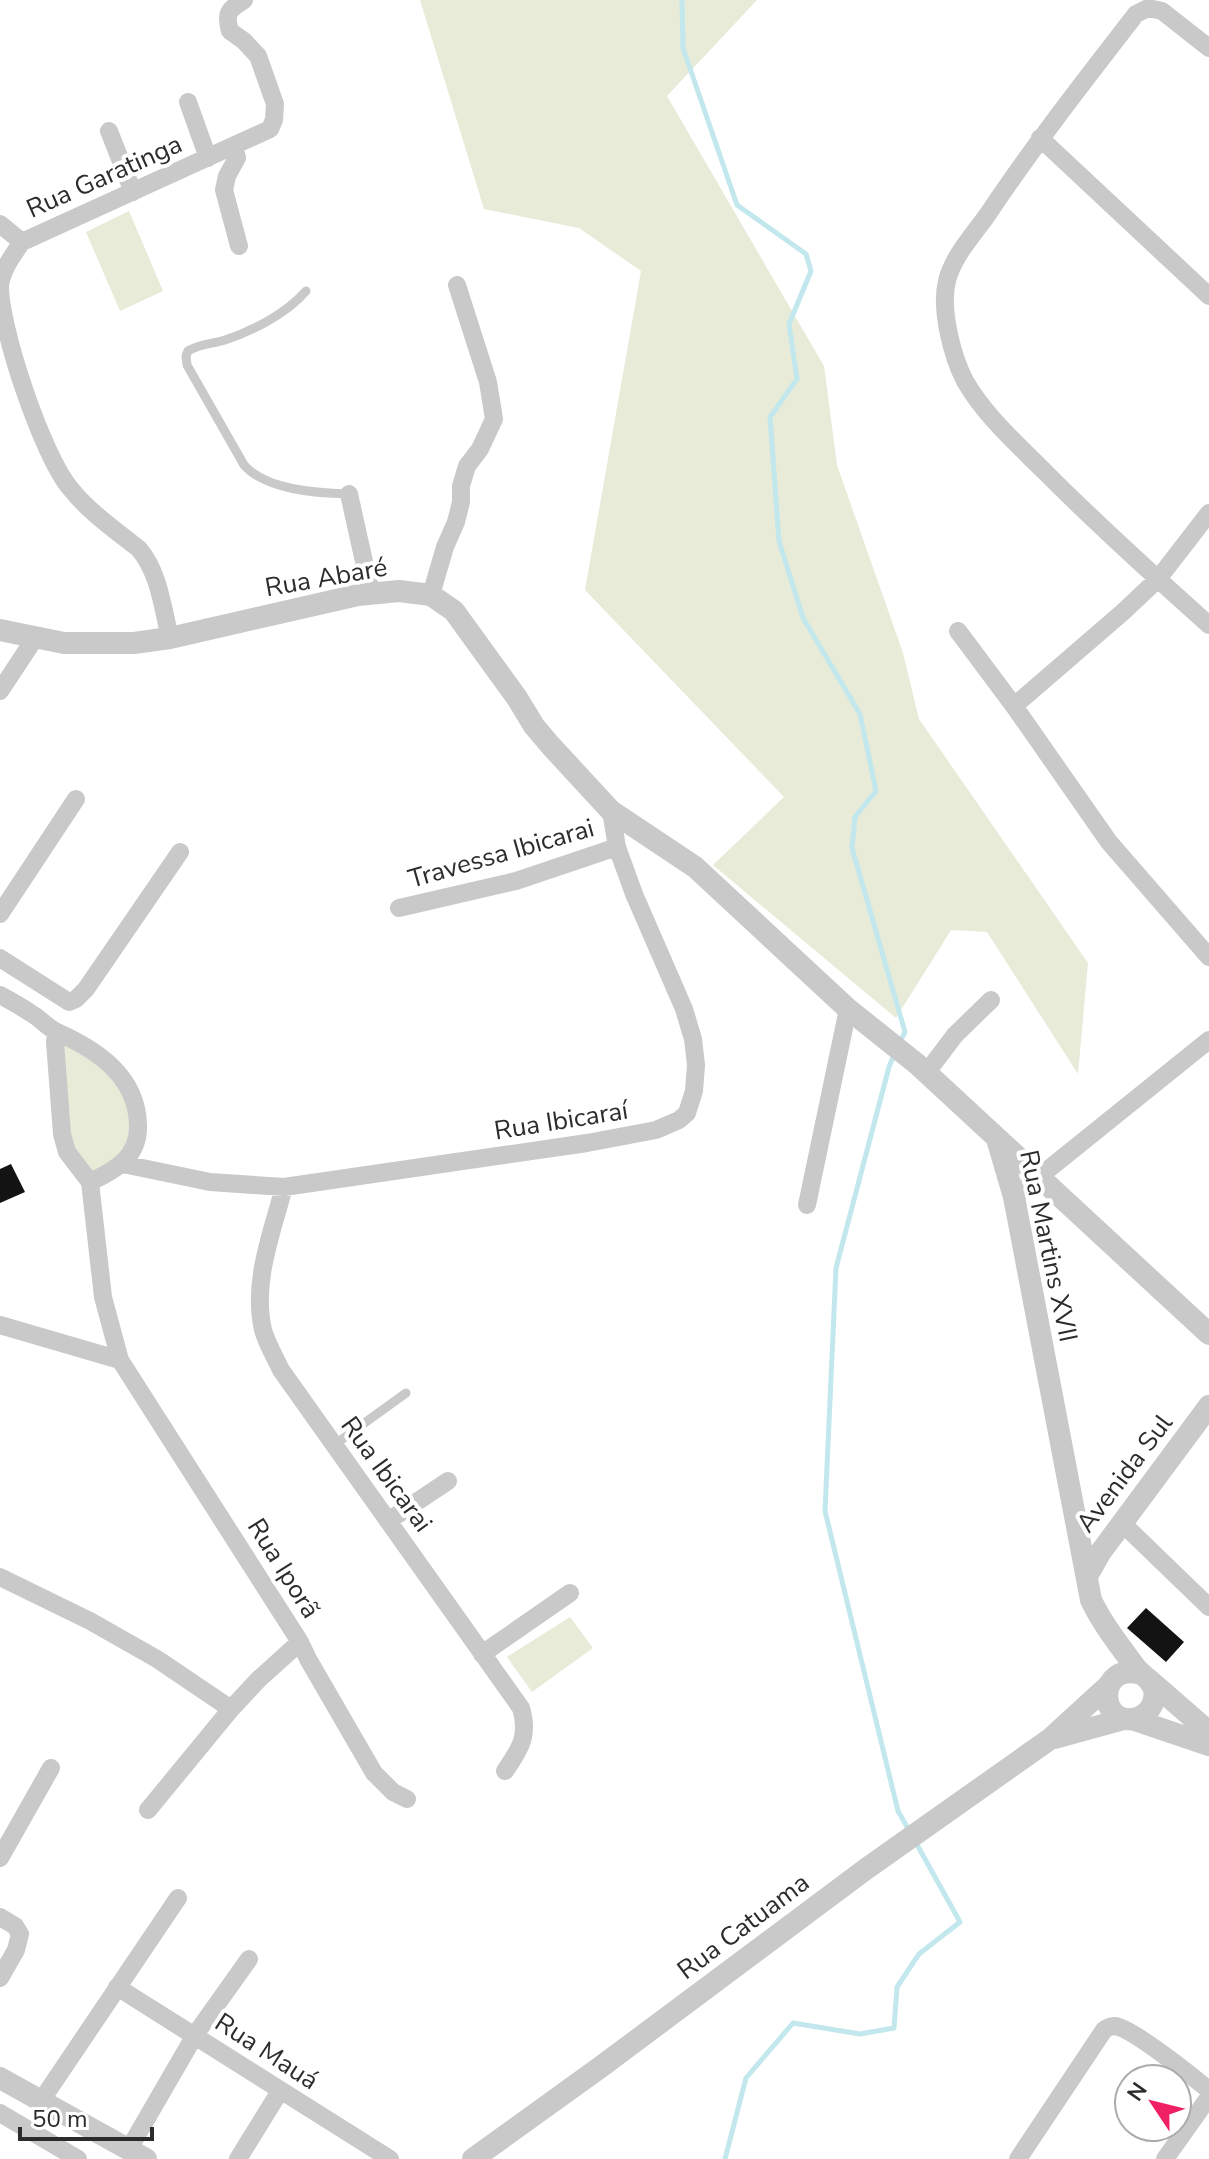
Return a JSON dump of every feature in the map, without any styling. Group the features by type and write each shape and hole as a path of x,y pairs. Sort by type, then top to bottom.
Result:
{"street":[{"name":"Rua Garatinga","path":"170,638 155,578 146,557 80,500 55,467 26,400 6,333 0,285 9,261 22,242 270,129 275,104 258,56 230,31 226,19 231,8 244,0"},
{"path":"1209,48 1162,11 1152,8 1140,11 1040,138 954,263 945,293 947,331 965,380 999,427 1209,625"},
{"path":"188,102 208,158"},
{"path":"109,131 133,192"},
{"path":"1040,138 1209,296"},
{"path":"234,146 237,158 227,176 224,190 239,246"},
{"path":"0,224 22,242"},
{"path":"457,285 488,382 494,419 480,449 467,466 456,522 431,595 454,611 534,726 611,811"},
{"path":"349,494 371,593"},
{"path":"1014,706 1158,579 1209,513"},
{"name":"Rua Abaré","path":"0,630 64,643 110,644 170,638 371,593 399,591 431,595"},
{"path":"958,631 1109,842 1209,957"},
{"path":"0,691 35,638"},
{"path":"0,914 76,799"},
{"name":"Rua Ibicaraí","path":"123,1164 210,1182 284,1187 636,1135 679,1120 692,1102 696,1078 693,1039 684,1009 617,847 611,811"},
{"name":"Rua Martins XVII","path":"611,811 695,867 848,1009 922,1068 997,1138 1014,1197 1091,1600 1105,1625 1144,1676 1209,1732"},
{"name":"Travessa Ibicarai","path":"399,908 516,881 617,847"},
{"path":"0,958 69,1002 76,999 180,852"},
{"path":"27,974 5,998 98,1055 125,1080 131,1090 138,1129 132,1152 123,1164 90,1182 64,1146 56,1032"},
{"path":"922,1068 991,1000"},
{"path":"807,1205 848,1009"},
{"path":"1014,1197 1209,1040"},
{"path":"997,1138 1209,1334"},
{"name":"Rua Iporã","path":"90,1182 103,1297 120,1360 300,1642 348,1732 374,1773 393,1792 407,1799"},
{"name":"Rua Ibicarai","path":"284,1187 260,1286 264,1331 281,1370 521,1708 525,1722 521,1748 505,1771"},
{"path":"0,1325 120,1360"},
{"name":"Avenida Sul","path":"1087,1576 1100,1553 1209,1406"},
{"path":"388,1521 448,1481"},
{"path":"1122,1523 1209,1607"},
{"path":"0,1577 51,1600 157,1659 231,1709"},
{"path":"482,1654 570,1593"},
{"name":"Rua Martins XVII","path":"1105,1625 1111,1682"},
{"path":"148,1810 231,1709 300,1642"},
{"path":"1128,1719 1147,1712 1152,1706 1154,1691 1144,1676 1126,1672 1111,1682 1107,1693 1111,1709 1117,1715 1128,1719 1209,1745"},
{"name":"Rua Catuama","path":"473,2159 866,1869 1050,1739 1111,1682"},
{"name":"Rua Catuama","path":"1050,1739 1128,1719"},
{"path":"0,1858 51,1768"},
{"path":"41,2101 178,1898"},
{"path":"0,1917 18,1929 19,1939 0,1978"},
{"path":"0,2078 138,2154 195,2035 249,1959"},
{"name":"Rua Mauá","path":"117,1987 280,2091 360,2152 390,2159"},
{"path":"1018,2159 1104,2030 1115,2026 1151,2047 1209,2090"},
{"path":"238,2159 280,2091"},
{"path":"1165,2159 1209,2097"},
{"path":"0,2113 78,2159"}],"lane":[{"path":"306,291 292,305 270,319 227,339 196,346 188,351 187,365 251,474 265,481 319,493 349,494"},
{"path":"334,1445 406,1393"}],"green space":[{"path":"420,0 757,0 667,96 824,366 837,465 903,653 919,719 1088,963 1078,1074 987,932 951,930 896,1018 713,865 784,797 585,590 641,271 579,228 484,209"},
{"path":"129,211 163,291 120,311 86,232"},
{"path":"54,1026 118,1075 130,1115 126,1172 107,1175 94,1173 69,1152"},
{"path":"570,1617 593,1648 532,1692 507,1657"}],"building":[{"path":"11,1164 25,1192 0,1203 0,1169"},
{"path":"1146,1608 1184,1642 1166,1662 1127,1628"}],"waterway":[{"path":"682,0 683,48 737,205 806,254 811,271 789,324 797,379 770,417 779,541 803,618 860,714 876,791 855,817 852,848 905,1032 900,1042"},
{"path":"894,1055 836,1268 825,1511 898,1811 910,1832"},
{"path":"725,2159 746,2078 793,2023 860,2034 894,2028 897,1987 919,1954 960,1922 915,1841"}]}
